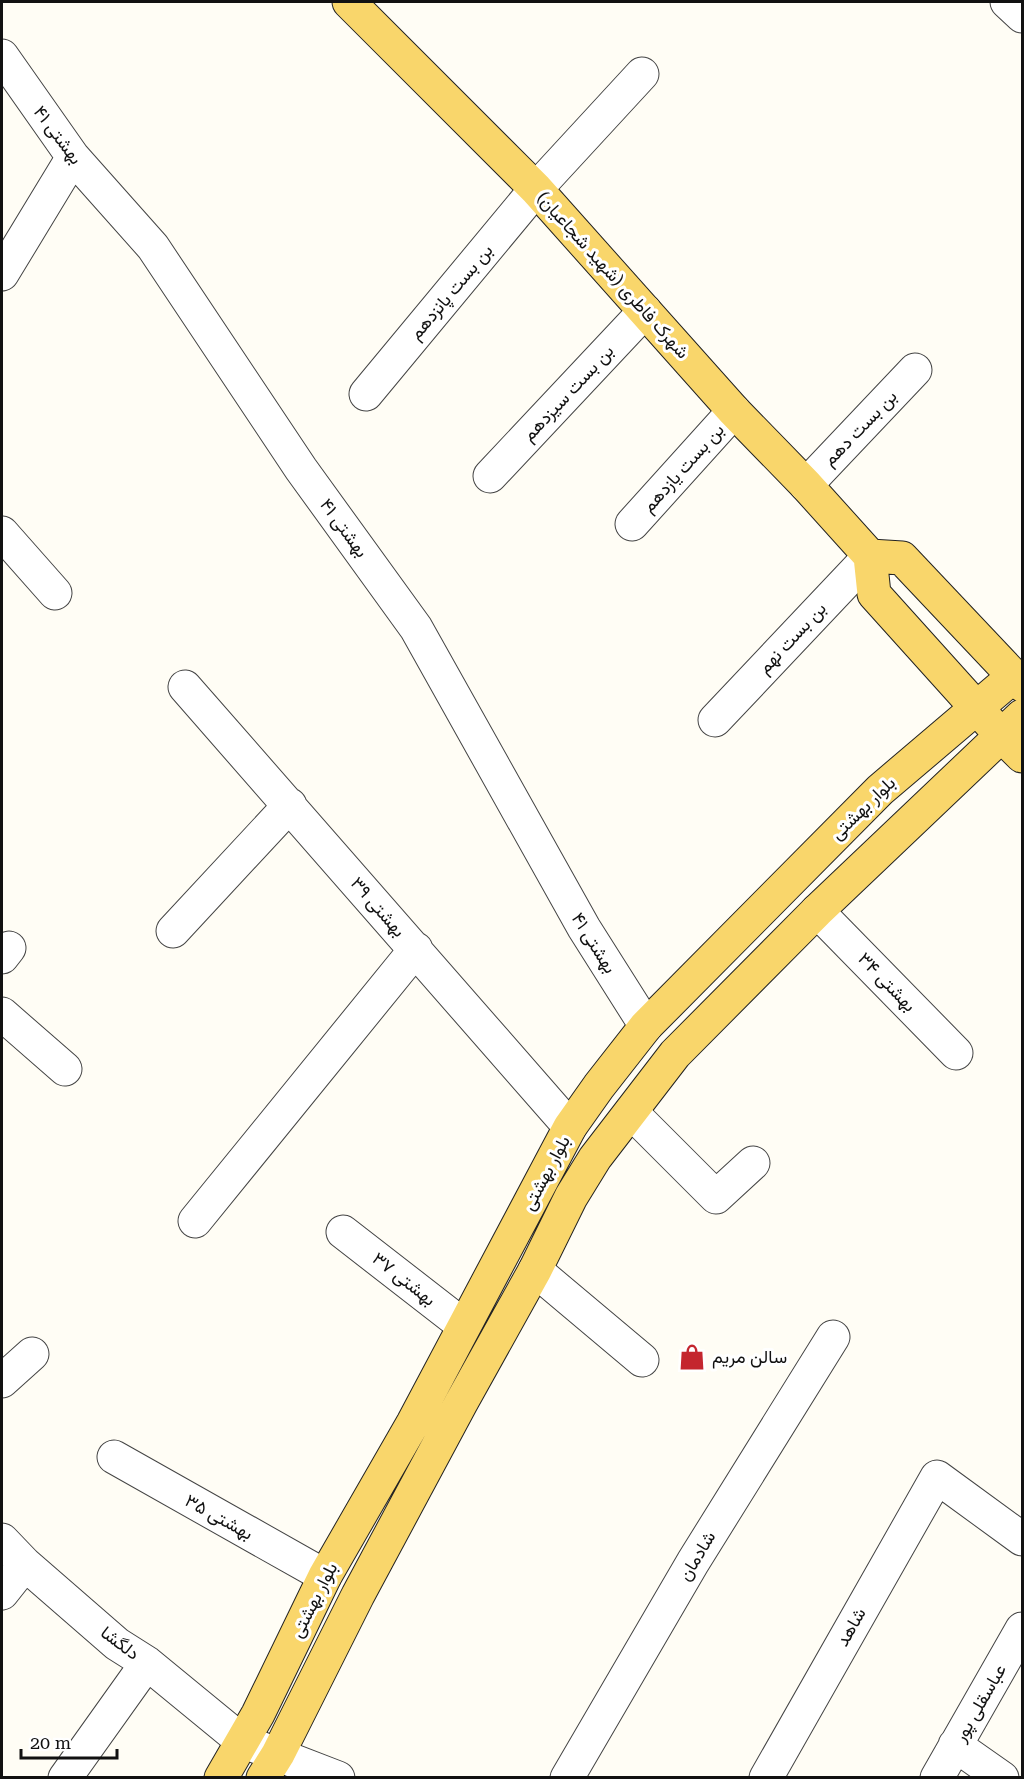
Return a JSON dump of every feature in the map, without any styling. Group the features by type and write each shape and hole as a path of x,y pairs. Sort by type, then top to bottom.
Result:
{"main road":[{"name":"شهرک فاطری (شهید شجاعیان)","path":"349,2 536,189 734,411 806,485 870,556"},
{"path":"1015,736 977,707 874,594 870,556 902,558 1020,677"},
{"name":"بلوار بهشتی","path":"221,1778 258,1714 325,1576 413,1423 570,1127 599,1086 646,1026 880,790 977,707 1020,677"},
{"name":"بلوار بهشتی","path":"270,1766 358,1595 535,1270 571,1197 596,1158 675,1054 817,911 1015,736"}],"street":[{"path":"1007,2 1023,16"},
{"name":"بهشتی ۴۱","path":"2,56 73,157 153,247 301,469 416,628 584,928 646,1026"},
{"name":"بن بست پانزدهم","path":"366,394 536,189 642,74"},
{"path":"2,274 73,157"},
{"name":"بن بست سیزدهم","path":"490,476 645,311"},
{"name":"بن بست دهم","path":"806,485 915,370"},
{"name":"بن بست یازدهم","path":"632,524 734,411"},
{"path":"2,533 55,593"},
{"name":"بن بست نهم","path":"715,720 870,556"},
{"name":"بهشتی ۳۹","path":"185,687 570,1127"},
{"path":"173,931 290,805"},
{"name":"بهشتی ۳۴","path":"817,911 957,1053"},
{"path":"195,1221 416,949"},
{"path":"2,1014 64,1069"},
{"path":"631,1112 716,1197 753,1163"},
{"name":"بهشتی ٣٧","path":"343,1232 464,1326"},
{"path":"535,1270 642,1360"},
{"name":"شادمان","path":"567,1778 693,1562 833,1337"},
{"path":"2,1381 32,1354"},
{"name":"بهشتی ۳۵","path":"114,1457 325,1576"},
{"name":"شاهد","path":"766,1778 937,1477 1023,1539"},
{"name":"دلگشا","path":"2,1540 25,1564 117,1644 147,1663 270,1766 338,1778"},
{"path":"2,1593 25,1564"},
{"name":"عباسقلی پور","path":"937,1778 1023,1629"},
{"path":"65,1778 147,1663"},
{"path":"955,1745 1002,1778"}],"place":[{"name":"سالن مریم","path":"692,1357"}]}
